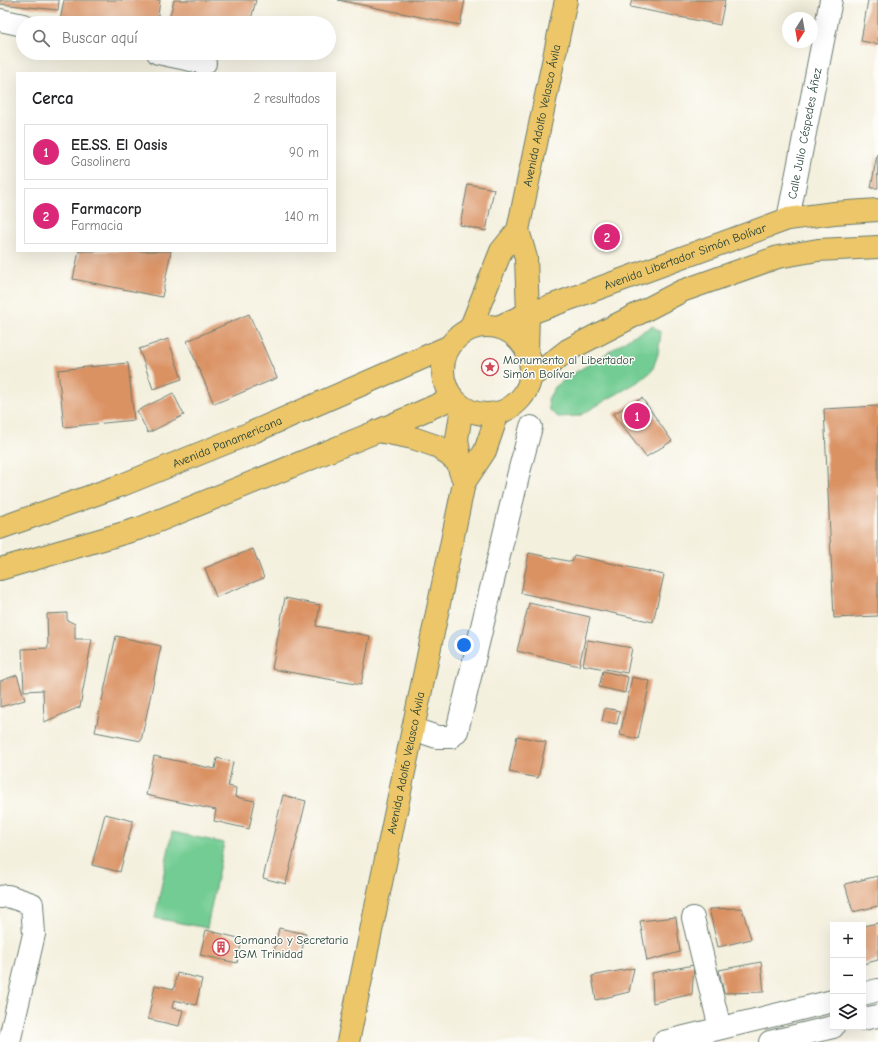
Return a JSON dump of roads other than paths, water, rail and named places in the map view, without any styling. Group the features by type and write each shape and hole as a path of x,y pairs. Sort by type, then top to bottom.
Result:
{"main road":[{"name":"Avenida Adolfo Velasco Ávila","path":"470,329 501,251 518,230 566,0"},
{"name":"Avenida Libertador Simón Bolívar","path":"498,327 528,314 788,219 834,212 878,210"},
{"name":"Avenida Adolfo Velasco Ávila","path":"518,230 526,258 528,314 527,351"},
{"path":"531,376 546,367 568,350 682,291 778,257 818,250 878,247"},
{"path":"484,326 498,327 510,332 520,340 527,351 531,363 531,376 527,391 518,403 504,411 485,414 474,412 458,402 446,386 443,372 445,359 450,346 459,336 470,329 484,326"},
{"name":"Avenida Panamericana","path":"0,528 137,479 253,432 450,346"},
{"name":"Avenida Adolfo Velasco Ávila","path":"348,1042 464,483 458,439 458,402"},
{"path":"0,569 140,528 378,431 458,402"},
{"name":"Avenida Adolfo Velasco Ávila","path":"464,483 485,451 498,413"},
{"path":"378,431 413,438 439,447 457,462 464,483"}],"street":[{"name":"Calle Julio Céspedes Áñez","path":"788,219 830,0"},
{"path":"0,20 16,23"},
{"path":"191,60 205,63"},
{"path":"413,729 438,737 451,737 457,731 531,427"},
{"path":"0,898 8,896 32,904 34,934 9,1042"},
{"path":"693,918 720,1028"},
{"path":"866,993 878,990"},
{"path":"664,1042 830,1002"},
{"path":"779,1014 780,1041 830,1028"},
{"path":"866,1019 878,1016"}],"place":[{"name":"Farmacorp","path":"607,237"},
{"name":"Monumento al Libertador Simón Bolívar","path":"490,367"},
{"name":"EE.SS. El Oasis","path":"637,416"},
{"name":"Comando y Secretaria IGM Trinidad","path":"221,947"}]}
